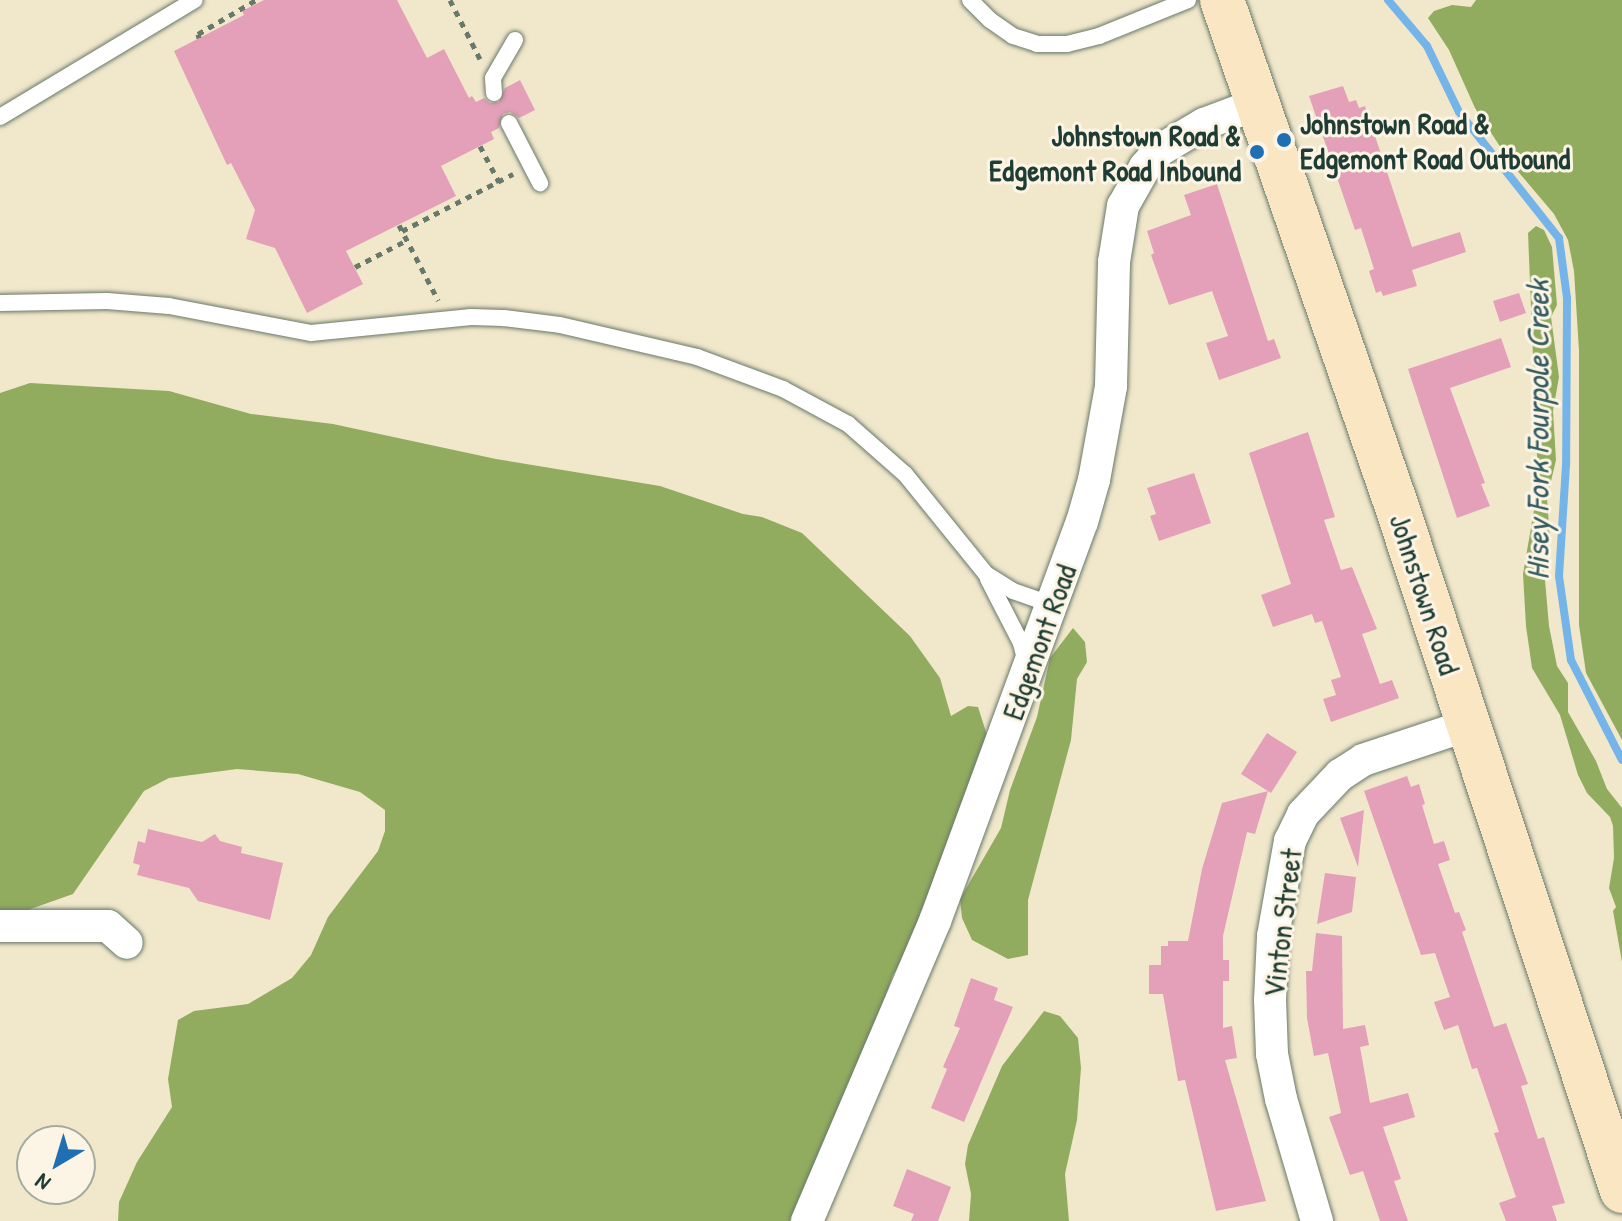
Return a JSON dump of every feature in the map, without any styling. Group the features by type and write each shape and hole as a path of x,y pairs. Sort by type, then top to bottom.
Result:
{"street":[{"name":"Johnstown Road","path":"1222,0 1622,1191"},
{"name":"Edgemont Road","path":"807,1221 935,921 1082,522 1104,433 1115,334 1116,235 1123,206 1145,167 1160,150 1204,124 1257,104"},
{"name":"Vinton Street","path":"1317,1221 1281,1099 1272,1054 1270,1000 1273,936 1290,841 1303,814 1340,775 1363,760 1468,725"},
{"path":"0,926 108,926 127,943"}],"lane":[{"path":"0,117 195,0"},
{"path":"970,0 990,20 1013,36 1037,44 1067,44 1099,36 1188,0"},
{"path":"494,93 493,78 515,40"},
{"path":"509,123 540,183"},
{"path":"0,303 107,301 169,306 311,333 471,317 504,318 560,325 697,357 783,389 840,419 867,438 905,474 986,574 1021,643 1028,673"},
{"path":"986,574 1013,591 1053,605"}],"path":[{"path":"199,38 198,34 256,0"},
{"path":"450,0 481,56 477,71"},
{"path":"480,146 499,182"},
{"path":"439,303 401,228 512,175 514,167"},
{"path":"355,267 407,240"}],"green space":[{"path":"1476,0 1622,0 1622,740 1586,673 1579,625 1579,351 1574,271 1568,240 1554,214 1510,162 1475,108 1449,50 1428,18 1434,11 1452,5 1471,7"},
{"path":"1536,226 1544,230 1552,247 1557,305 1551,317 1559,377 1553,411 1556,460 1547,498 1550,540 1543,557 1549,626 1557,666 1568,683 1568,712 1596,761 1607,789 1622,808 1622,962 1613,911 1616,907 1609,888 1614,858 1613,826 1610,817 1587,793 1578,775 1560,715 1532,668 1526,626 1523,574 1534,510 1537,456 1528,233"},
{"path":"30,383 169,391 251,414 333,424 496,459 660,486 743,514 762,517 802,533 910,636 940,678 951,716 968,706 978,707 987,735 933,887 920,913 913,941 893,975 870,1043 790,1221 118,1221 119,1202 137,1162 172,1107 168,1079 178,1020 194,1011 248,1004 292,978 311,955 328,917 378,851 385,831 385,810 360,792 298,774 237,769 169,778 144,791 73,894 25,911 0,914 0,393"},
{"path":"1073,628 1085,642 1087,662 1077,679 1071,740 1028,900 1028,955 1008,959 972,940 962,918 960,899 1001,828 1010,790 1037,717 1050,658"},
{"path":"1044,1011 1060,1016 1078,1038 1081,1068 1077,1120 1065,1174 1069,1221 969,1221 971,1194 965,1164 968,1145 1002,1066"}],"building":[{"path":"264,0 397,0 427,58 444,49 469,98 472,96 476,102 484,98 490,103 499,102 505,88 520,80 535,110 519,118 510,112 503,114 499,128 491,132 494,139 441,166 456,196 346,251 363,284 307,313 275,248 246,239 255,210 231,163 227,165 174,51 244,15 242,11"},
{"path":"1343,86 1349,102 1356,100 1359,108 1365,106 1412,247 1460,232 1466,252 1412,270 1417,286 1383,296 1381,291 1376,293 1369,271 1374,269 1361,228 1355,230 1309,96"},
{"path":"1217,184 1268,341 1274,339 1281,358 1219,380 1206,343 1228,336 1212,291 1169,305 1151,255 1154,253 1147,231 1191,215 1184,195"},
{"path":"1519,293 1526,313 1500,322 1493,301"},
{"path":"1501,338 1511,367 1450,388 1485,483 1481,484 1490,506 1457,518 1408,369"},
{"path":"1308,432 1335,517 1324,520 1341,570 1352,567 1377,629 1362,634 1380,684 1392,680 1399,698 1331,722 1323,699 1336,695 1331,680 1341,677 1322,621 1315,623 1312,614 1273,627 1261,595 1291,584 1249,453"},
{"path":"1194,473 1211,523 1159,541 1150,516 1156,514 1147,488"},
{"path":"1267,733 1297,752 1271,793 1241,774"},
{"path":"1407,776 1411,787 1419,784 1434,844 1444,841 1450,860 1438,864 1455,913 1459,912 1466,930 1462,932 1494,1027 1506,1023 1528,1084 1521,1086 1538,1139 1544,1137 1565,1203 1552,1206 1557,1221 1506,1221 1499,1203 1516,1197 1494,1133 1499,1132 1477,1068 1472,1069 1458,1025 1444,1030 1434,1002 1450,997 1435,953 1421,955 1364,791"},
{"path":"1268,791 1255,834 1247,832 1223,936 1223,960 1229,960 1229,981 1223,981 1223,1028 1232,1026 1237,1058 1225,1060 1266,1201 1216,1211 1185,1080 1178,1081 1163,994 1149,994 1149,965 1161,965 1161,946 1168,946 1168,941 1188,941 1202,869 1222,803"},
{"path":"1364,810 1358,867 1340,818"},
{"path":"148,829 202,842 215,834 220,841 242,847 241,853 283,863 270,920 198,901 189,888 137,875 140,865 133,863 138,841 145,843"},
{"path":"1325,873 1356,877 1352,912 1317,924"},
{"path":"1316,933 1342,936 1343,1029 1365,1025 1369,1045 1360,1047 1370,1103 1408,1093 1415,1117 1383,1127 1401,1179 1394,1181 1408,1221 1380,1221 1363,1171 1350,1175 1329,1117 1341,1113 1328,1053 1314,1056 1307,1018 1306,971 1312,971"},
{"path":"971,978 998,988 994,1000 1013,1007 964,1122 931,1108 947,1069 943,1067 960,1028 954,1026"},
{"path":"907,1169 951,1187 938,1221 911,1221 914,1214 893,1206"}],"waterway":[{"name":"Hisey Fork Fourpole Creek","path":"1388,0 1427,46 1459,112 1559,238 1567,298 1566,465 1559,576 1571,660 1622,760"}],"place":[{"name":"Johnstown Road & Edgemont Road Outbound","path":"1284,140"},
{"name":"Johnstown Road & Edgemont Road Inbound","path":"1257,152"}]}
